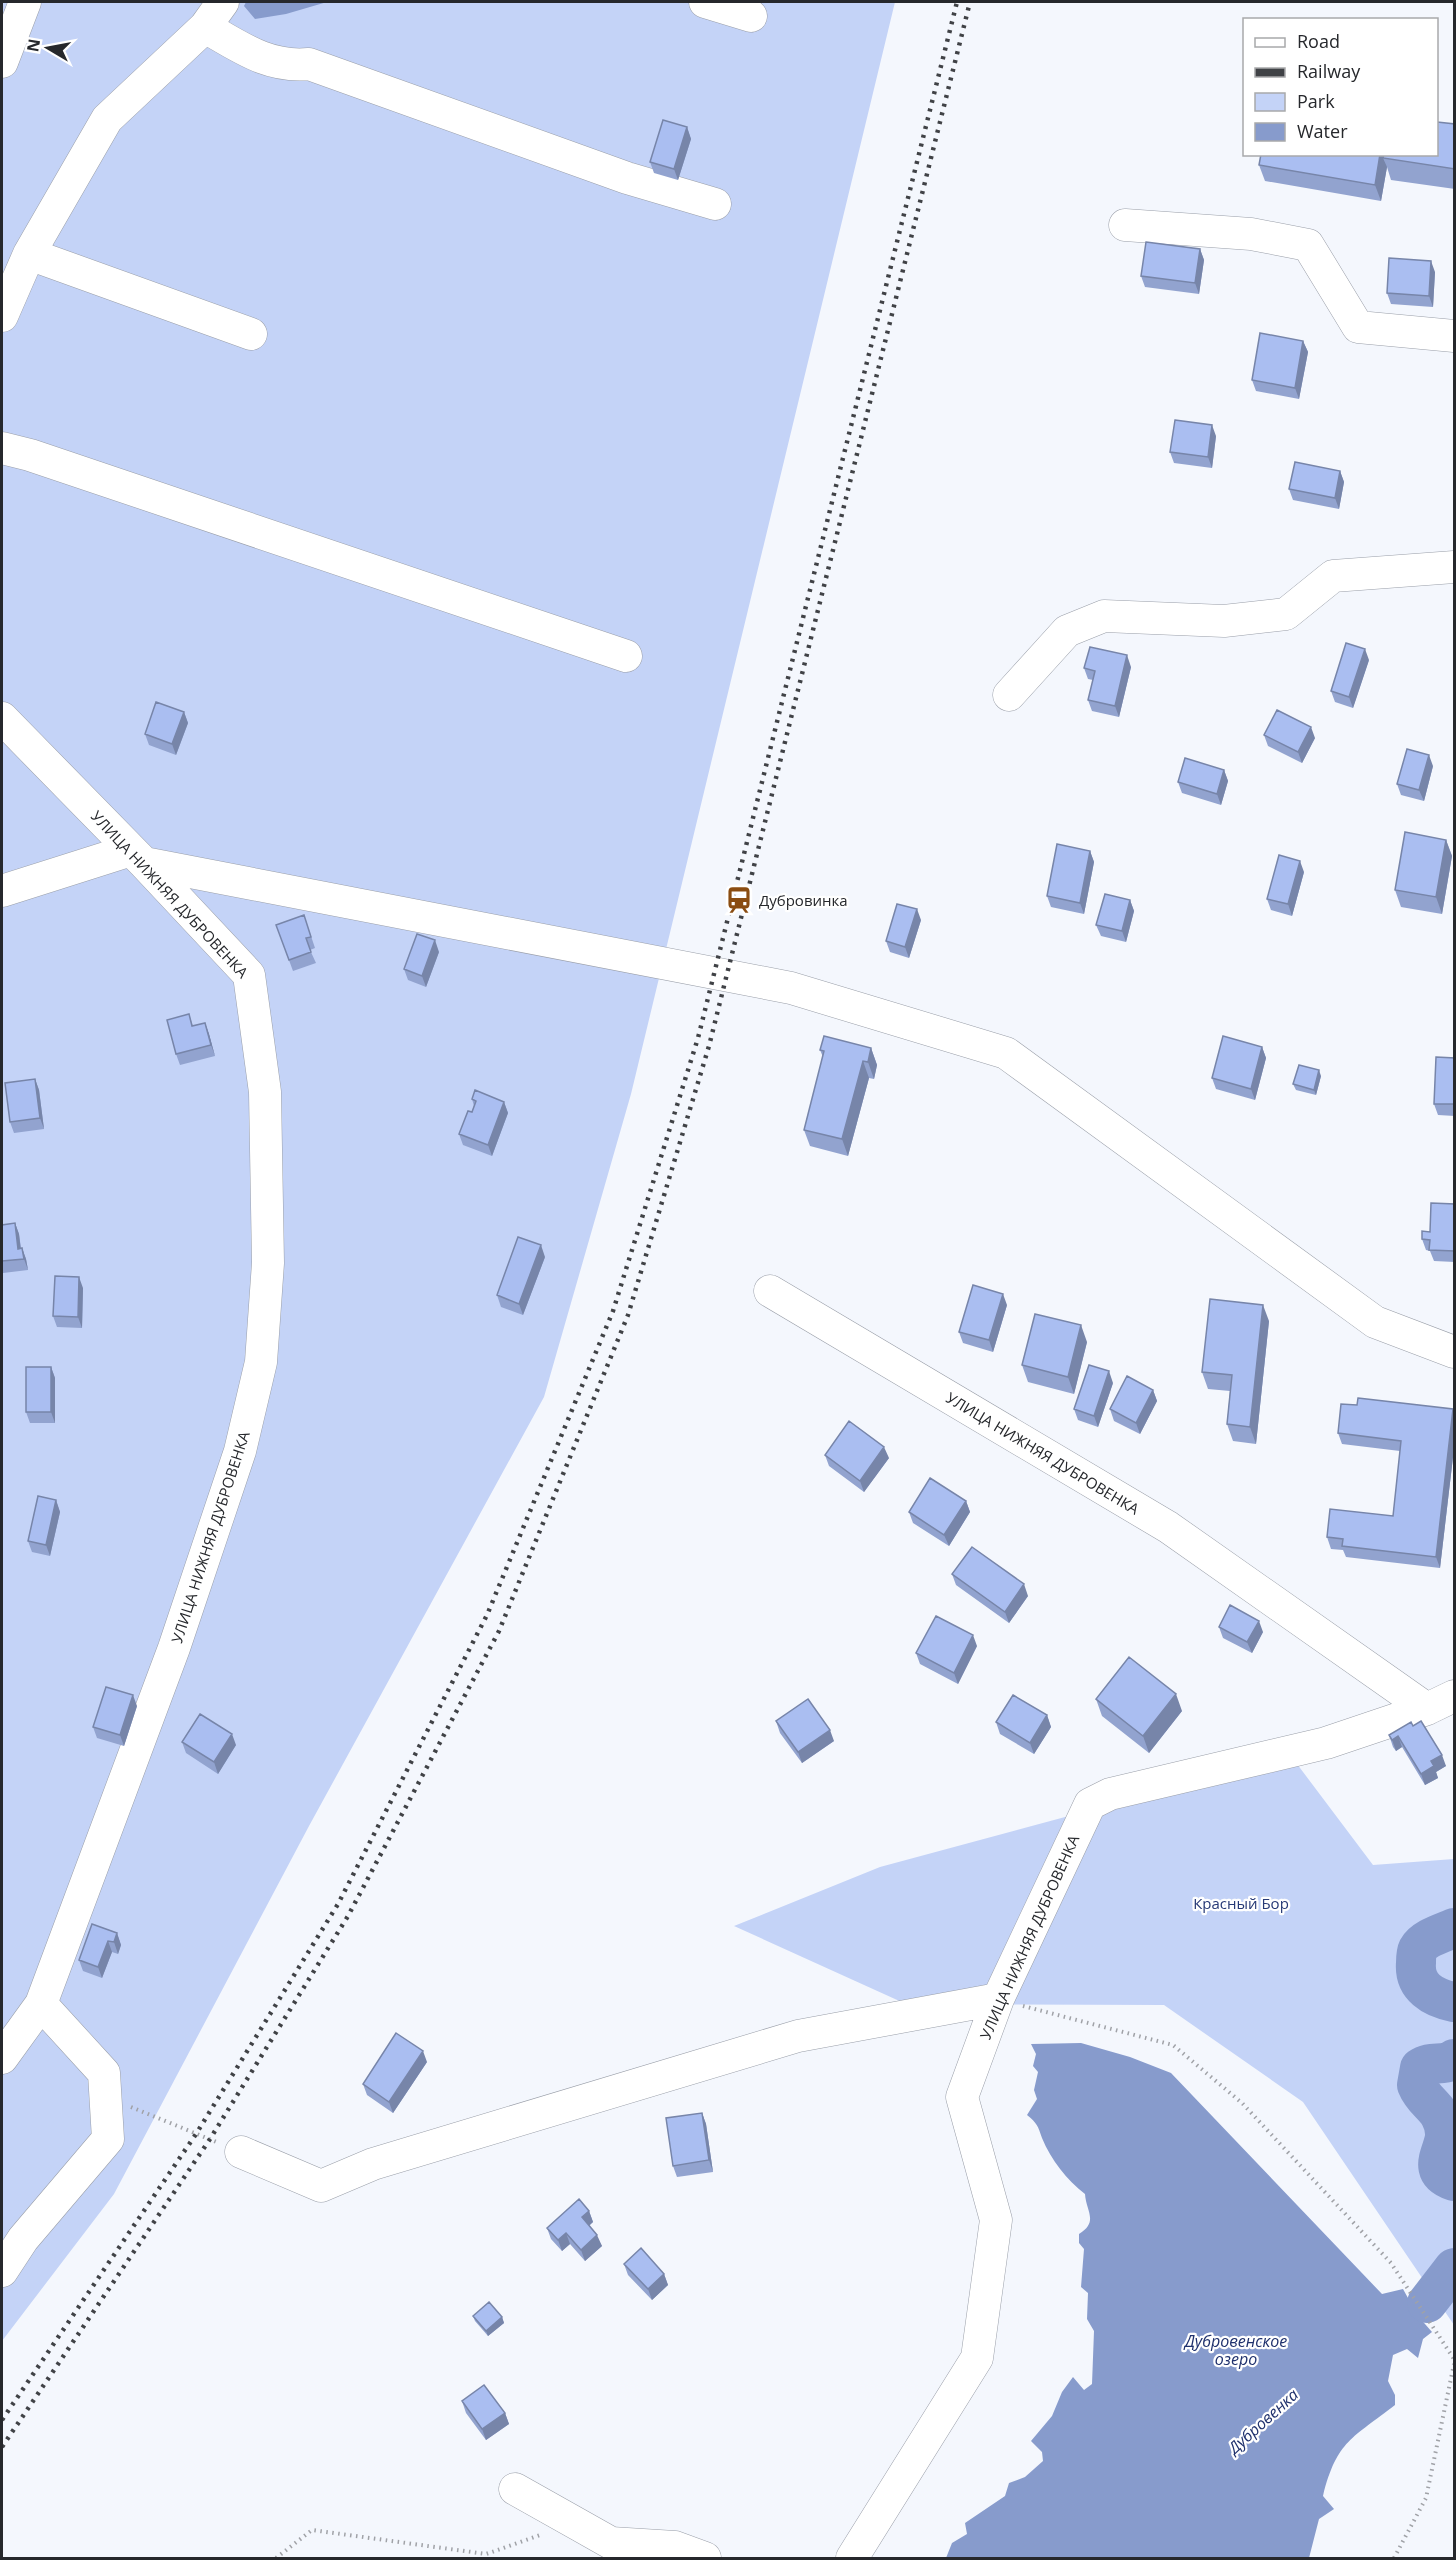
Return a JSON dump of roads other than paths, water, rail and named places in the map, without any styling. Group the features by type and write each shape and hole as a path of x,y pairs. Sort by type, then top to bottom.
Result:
{"street":[{"path":"2,62 25,2"},
{"path":"2,316 29,254 107,119 205,27 223,2"},
{"path":"705,2 751,16"},
{"path":"205,27 252,54 287,66 309,64 627,178 715,204"},
{"path":"1125,225 1251,234 1308,245 1358,327 1455,336"},
{"path":"29,254 251,334"},
{"path":"2,448 30,455 626,656"},
{"path":"1009,695 1067,631 1104,616 1224,621 1286,614 1333,576 1455,567"},
{"name":"УЛИЦА НИЖНЯЯ ДУБРОВЕНКА","path":"2,718 138,856 249,975 265,1092 268,1263 261,1362 240,1451 174,1648 41,2004 2,2058"},
{"path":"2,891 138,856 791,988 1006,1053 1375,1322 1455,1352"},
{"name":"УЛИЦА НИЖНЯЯ ДУБРОВЕНКА","path":"770,1291 1168,1527 1441,1702"},
{"name":"УЛИЦА НИЖНЯЯ ДУБРОВЕНКА","path":"852,2559 977,2358 996,2220 962,2097 998,1999 1090,1804 1110,1794 1326,1743 1441,1702"},
{"path":"241,2152 321,2186 373,2164 798,2036 998,1999"},
{"path":"2,2271 23,2239 108,2139 104,2073 41,2004"},
{"path":"515,2489 611,2543 675,2547 705,2559"}],"water":[{"path":"246,2 327,2 286,14 255,19 244,6"},
{"name":"Дубровенское озеро","path":"1081,2043 1130,2057 1171,2073 1382,2294 1403,2289 1418,2316 1432,2332 1423,2339 1418,2358 1407,2349 1393,2355 1388,2381 1395,2395 1395,2405 1348,2442 1334,2463 1323,2496 1334,2509 1319,2519 1309,2558 946,2558 952,2543 967,2534 965,2523 1005,2496 1009,2483 1025,2477 1043,2461 1042,2452 1031,2441 1052,2416 1062,2392 1073,2377 1084,2390 1092,2384 1094,2331 1087,2319 1088,2293 1081,2287 1084,2249 1079,2243 1079,2234 1085,2230 1090,2221 1085,2194 1060,2169 1050,2154 1037,2125 1027,2115 1037,2099 1034,2090 1038,2072 1033,2066 1036,2054 1031,2044"}],"waterway":[{"name":"Дубровенка","path":"1454,1928 1434,1936 1421,1945 1417,1952 1416,1963 1418,1979 1426,1990 1439,1998 1454,2002"},
{"name":"Дубровенка","path":"1454,2059 1446,2063 1428,2064 1420,2068 1417,2085 1444,2124 1445,2133 1438,2166 1445,2177 1454,2181"},
{"name":"Дубровенка","path":"1427,2303 1454,2268"}],"railway":[{"path":"2,2420 196,2134 338,1904 487,1615 613,1311 698,1038 957,2"},
{"path":"2,2447 210,2139 348,1916 499,1631 628,1315 709,1046 970,2"}],"place":[{"name":"Дубровинка","path":"739,900"}],"park label":[{"name":"Красный Бор","path":"1241,1903"}]}
